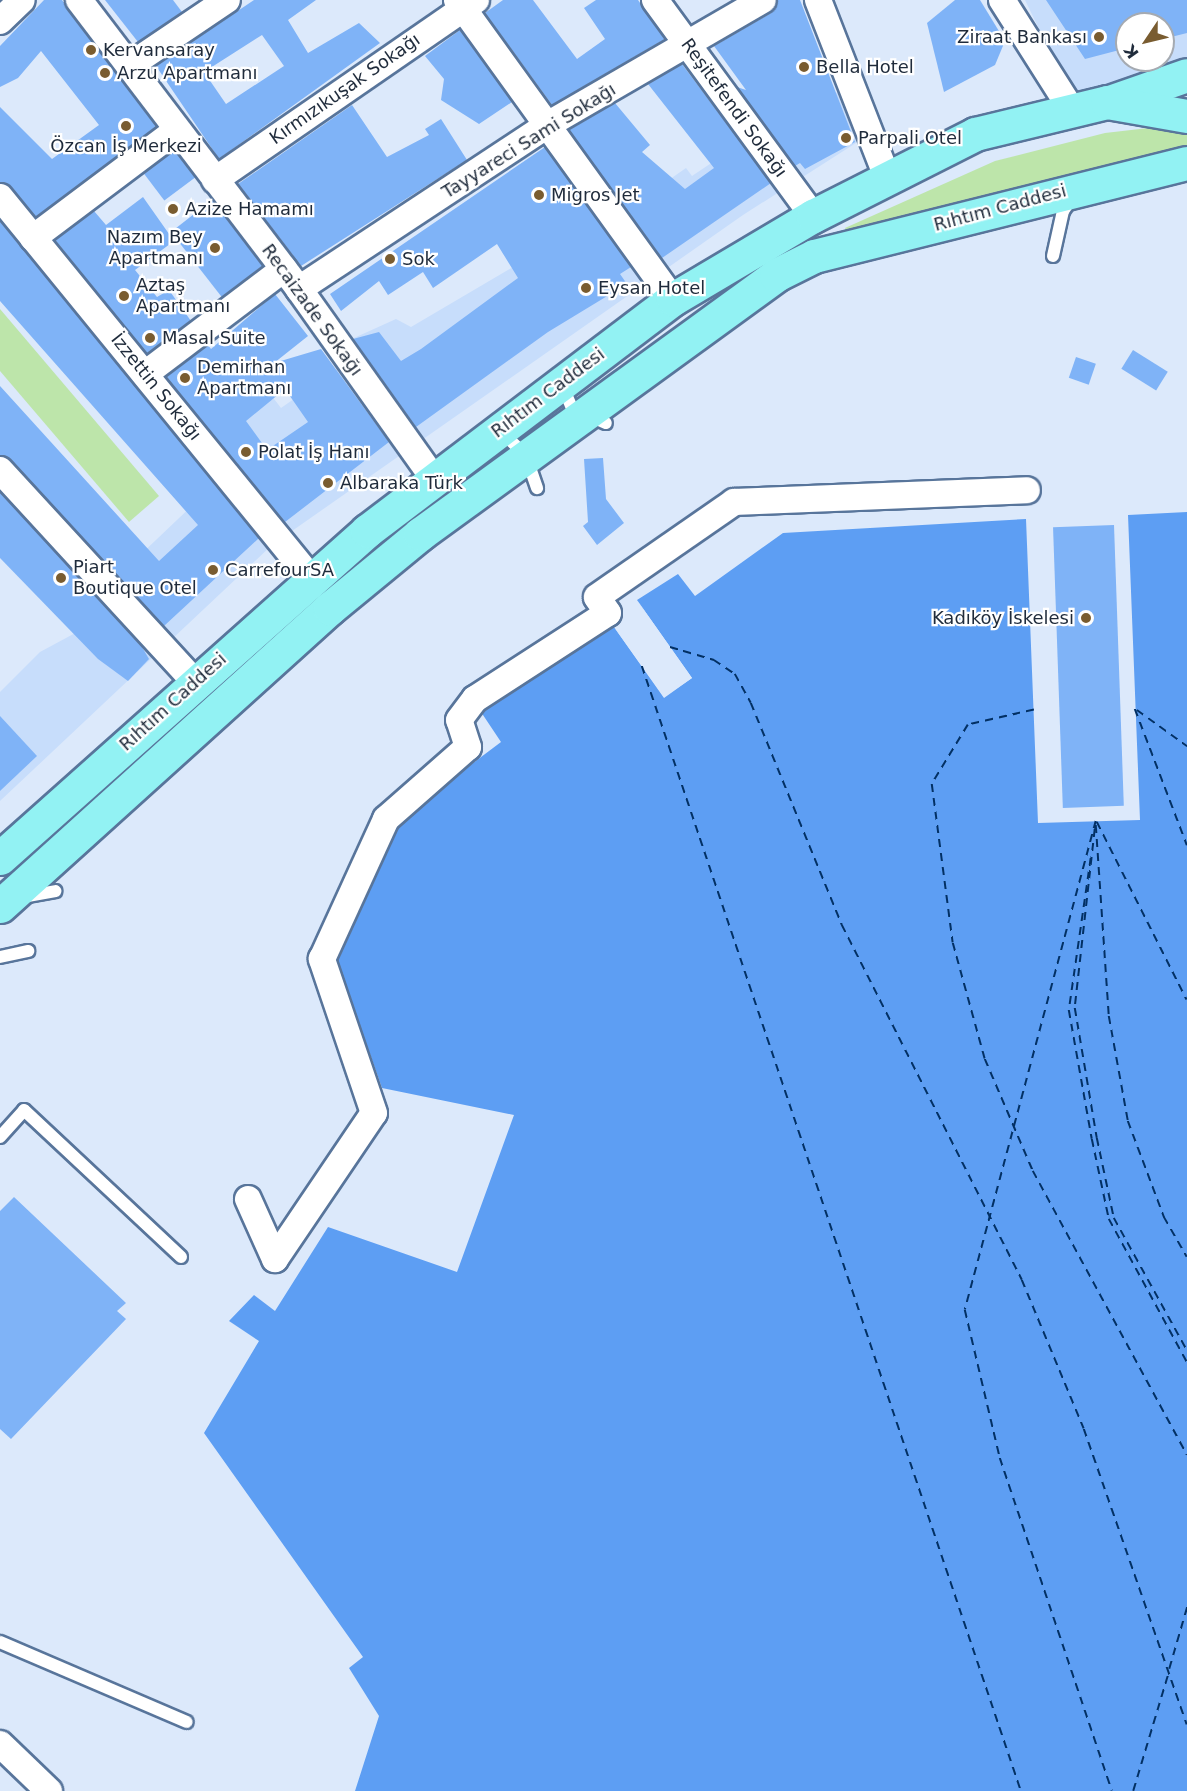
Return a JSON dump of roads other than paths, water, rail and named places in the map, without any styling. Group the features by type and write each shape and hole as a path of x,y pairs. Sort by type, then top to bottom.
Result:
{"main road":[{"path":"1107,102 1187,75"},
{"name":"Rıhtım Caddesi","path":"0,858 311,578 434,479 672,299 813,216 975,134 1070,107 1107,102 1187,117"},
{"name":"Rıhtım Caddesi","path":"3,903 330,608 526,456 594,419 776,275 814,256 1092,184 1187,163"}],"street":[{"path":"0,21 22,0"},
{"name":"Recaizade Sokağı","path":"79,0 284,269 434,479"},
{"path":"129,66 227,0"},
{"name":"Reşitefendi Sokağı","path":"655,0 813,216"},
{"name":"Tayyareci Sami Sokağı","path":"299,290 549,124 689,45 763,0"},
{"path":"818,0 870,116 887,177"},
{"path":"1002,0 1070,107"},
{"path":"465,2 672,299"},
{"name":"Kırmızıkuşak Sokağı","path":"215,180 465,2"},
{"path":"33,238 177,130"},
{"name":"İzzettin Sokağı","path":"0,197 311,578"},
{"path":"145,374 284,269"},
{"path":"0,470 195,682"},
{"path":"248,1199 275,1260 374,1113 322,959 386,819 468,747 459,720 475,699 608,613 597,597 734,501 1027,490"},
{"path":"0,1744 49,1791"}],"lane":[{"path":"1053,256 1063,211 1092,184"},
{"path":"563,382 564,397 594,419"},
{"path":"499,430 526,456 537,488"},
{"path":"3,903 55,891"},
{"path":"0,957 28,951"},
{"path":"0,1137 24,1110 181,1257"},
{"path":"0,1642 187,1722"}],"water":[{"path":"1187,512 1187,1791 355,1791 379,1716 349,1668 363,1657 204,1433 259,1341 229,1321 254,1295 275,1311 328,1227 457,1272 514,1115 382,1088 335,955 396,821 501,742 481,712 609,620 664,697 692,678 637,600 678,574 695,596 783,533 1026,519 1038,823 1140,820 1128,515"}],"place":[{"name":"Ziraat Bankası","path":"1099,37"},
{"name":"Kervansaray","path":"91,50"},
{"name":"Bella Hotel","path":"804,67"},
{"name":"Arzu Apartmanı","path":"105,73"},
{"name":"Özcan İş Merkezi","path":"126,126"},
{"name":"Parpali Otel","path":"846,138"},
{"name":"Migros Jet","path":"539,195"},
{"name":"Azize Hamamı","path":"173,209"},
{"name":"Nazım Bey Apartmanı","path":"215,248"},
{"name":"Sok","path":"390,259"},
{"name":"Eysan Hotel","path":"586,288"},
{"name":"Aztaş Apartmanı","path":"124,296"},
{"name":"Masal Suite","path":"150,338"},
{"name":"Demirhan Apartmanı","path":"185,378"},
{"name":"Polat İş Hanı","path":"246,452"},
{"name":"Albaraka Türk","path":"328,483"},
{"name":"CarrefourSA","path":"213,570"},
{"name":"Piart Boutique Otel","path":"61,578"},
{"name":"Kadıköy İskelesi","path":"1086,618"}]}
